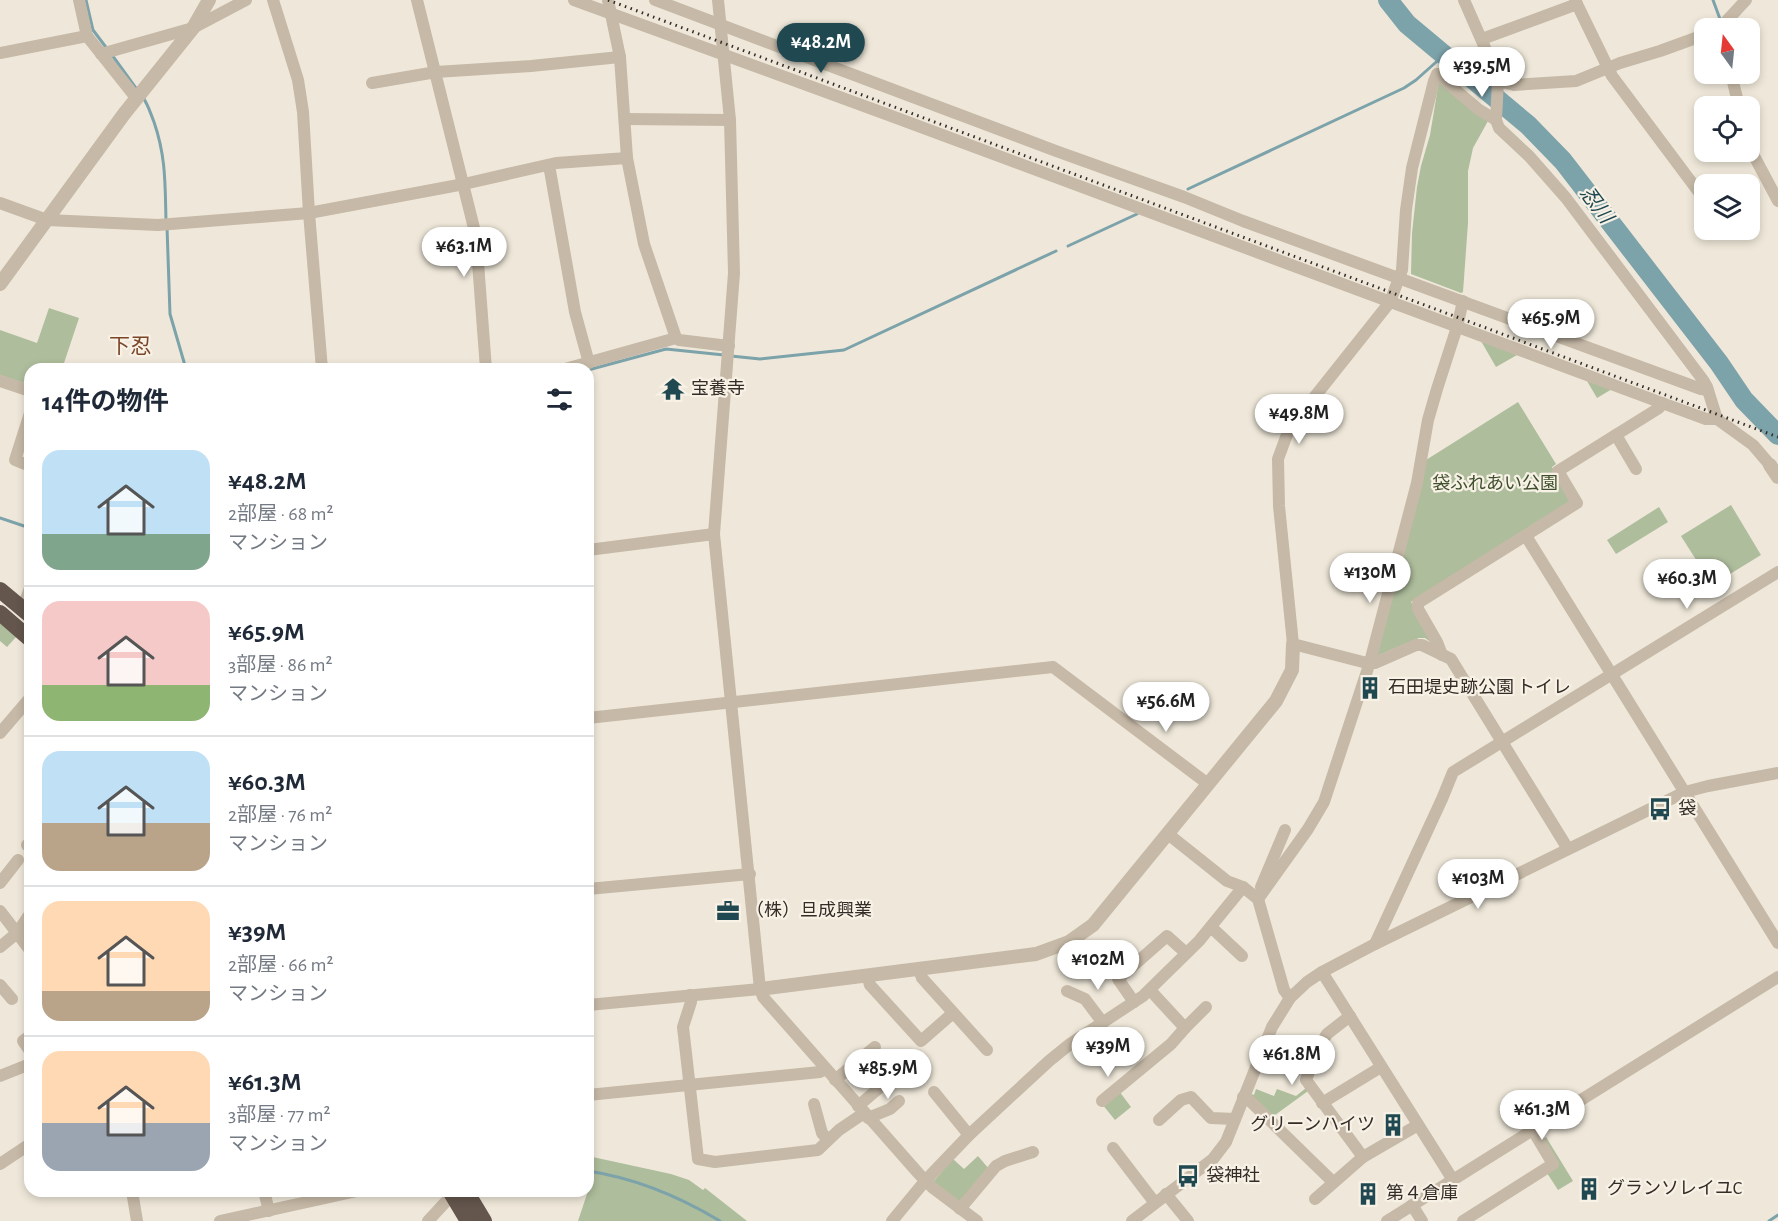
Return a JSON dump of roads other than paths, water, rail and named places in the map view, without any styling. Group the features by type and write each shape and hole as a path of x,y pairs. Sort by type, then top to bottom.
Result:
{"highway":[{"path":"0,590 24,604"},
{"path":"0,613 24,634"},
{"path":"458,1197 468,1221"},
{"path":"461,1197 484,1221"}],"street":[{"path":"79,0 87,36 137,99"},
{"path":"0,284 137,99 193,28 209,0"},
{"path":"101,54 193,28 246,0"},
{"path":"273,0 300,90 303,112 322,363"},
{"path":"417,0 476,236 486,363"},
{"path":"573,0 723,53 1662,403 1706,419 1717,419 1753,445 1774,471"},
{"path":"608,0 620,57 627,158 644,244 676,338"},
{"path":"655,0 1045,147 1708,390"},
{"path":"718,0 730,120 734,273 714,534 760,989 763,997 925,1181 977,1221"},
{"path":"1464,0 1496,73 1499,128 1535,163 1566,198 1703,380 1717,419"},
{"path":"1729,18 1746,0"},
{"path":"1482,39 1576,2 1608,68 1694,185"},
{"path":"0,53 87,36"},
{"path":"1498,81 1514,85 1570,82 1694,39"},
{"path":"372,83 436,72 620,57"},
{"path":"594,1004 760,989 1036,954 1069,942 1093,925 1276,701 1292,670 1293,644 1279,506 1278,459 1290,429 1390,302 1401,278 1412,168 1437,75 1478,109 1497,118"},
{"path":"625,119 730,120"},
{"path":"0,203 47,220 158,225 309,213 464,184 549,165 627,158"},
{"path":"1757,162 1778,201"},
{"path":"549,165 575,312 589,363 676,338 729,346"},
{"path":"1257,898 1308,829 1324,802 1370,662 1418,483 1428,420 1463,301"},
{"path":"0,381 24,389"},
{"path":"1442,655 1418,609 1418,603 1577,503 1558,471 1659,408 1662,403"},
{"path":"24,432 15,460 24,464"},
{"path":"1616,435 1636,469"},
{"path":"594,549 714,534"},
{"path":"1526,536 1778,943"},
{"path":"1375,944 1453,772 1778,572"},
{"path":"1293,644 1363,662 1375,663 1416,645 1422,645 1451,659 1568,849"},
{"path":"594,717 1053,667 1208,784"},
{"path":"0,733 24,705"},
{"path":"1132,1221 1213,1159 1226,1142 1272,1027 1290,998 1307,982 1375,944 1686,792 1778,773"},
{"path":"1257,898 1285,830"},
{"path":"1168,834 1227,881 1243,887 1257,898 1284,990 1290,998"},
{"path":"0,883 18,860"},
{"path":"594,888 750,874"},
{"path":"892,1221 925,1181 969,1136 1050,1061 1070,1044 1150,990 1211,927 1243,887"},
{"path":"0,911 24,943"},
{"path":"0,947 24,922"},
{"path":"1211,927 1242,956"},
{"path":"1134,1002 1118,979 1167,936 1186,953"},
{"path":"919,969 922,978 987,1050"},
{"path":"1322,972 1453,1180"},
{"path":"867,975 870,985 921,1041 953,1013"},
{"path":"1387,1221 1778,977"},
{"path":"0,985 12,999"},
{"path":"1150,990 1185,1028"},
{"path":"1067,991 1085,999 1103,1023"},
{"path":"690,995 691,1002 683,1027 697,1155 700,1160 715,1162 818,1150 863,1112 898,1072"},
{"path":"1102,1101 1171,1044 1206,1007"},
{"path":"1350,1016 1327,1034 1317,1050 1306,1080 1363,1157"},
{"path":"835,1080 875,1047"},
{"path":"0,1076 24,1066"},
{"path":"1322,1103 1382,1067"},
{"path":"594,1094 820,1072 826,1069"},
{"path":"934,1092 969,1136"},
{"path":"1159,1120 1181,1100 1191,1097 1211,1118 1235,1119"},
{"path":"1244,1097 1333,1182"},
{"path":"863,1112 890,1109 899,1101"},
{"path":"814,1104 822,1133 828,1140"},
{"path":"1315,1199 1363,1157 1418,1125"},
{"path":"1463,1221 1553,1164 1532,1129"},
{"path":"0,1164 24,1148"},
{"path":"1113,1148 1155,1203"},
{"path":"960,1209 996,1166 1033,1152"},
{"path":"1166,1194 1188,1221"},
{"path":"133,1197 137,1221"},
{"path":"266,1197 269,1211"},
{"path":"220,1221 269,1211 312,1197"},
{"path":"428,1221 451,1197"},
{"path":"1412,1205 1422,1221"}],"waterway":[{"path":"86,0 93,30 108,50"},
{"name":"忍川","path":"1388,0 1407,24 1528,125 1563,161 1719,363 1744,400 1778,435"},
{"path":"1713,0 1720,18"},
{"path":"112,55 138,91"},
{"path":"1188,189 1404,88 1444,55"},
{"path":"142,96 154,122 161,147 166,220"},
{"path":"1068,246 1137,214"},
{"path":"167,227 170,314 184,363"},
{"path":"731,356 760,359 844,350 1056,251"},
{"path":"594,368 666,349 724,355"},
{"path":"0,518 24,526"},
{"path":"594,1172 623,1178 657,1190 720,1221"},
{"path":"1769,1221 1778,1215"}],"railway":[{"path":"608,0 1778,437"}],"place":[{"name":"宝養寺","path":"673,389"},
{"name":"石田堤史跡公園 トイレ","path":"1370,688"},
{"name":"袋","path":"1660,809"},
{"name":"（株）旦成興業","path":"728,911"},
{"name":"グリーンハイツ","path":"1393,1125"},
{"name":"袋神社","path":"1188,1176"},
{"name":"グランソレイユC","path":"1589,1189"},
{"name":"第４倉庫","path":"1368,1194"}],"district":[{"name":"下忍","path":"130,346"}],"park label":[{"name":"袋ふれあい公園","path":"1495,484"}]}
